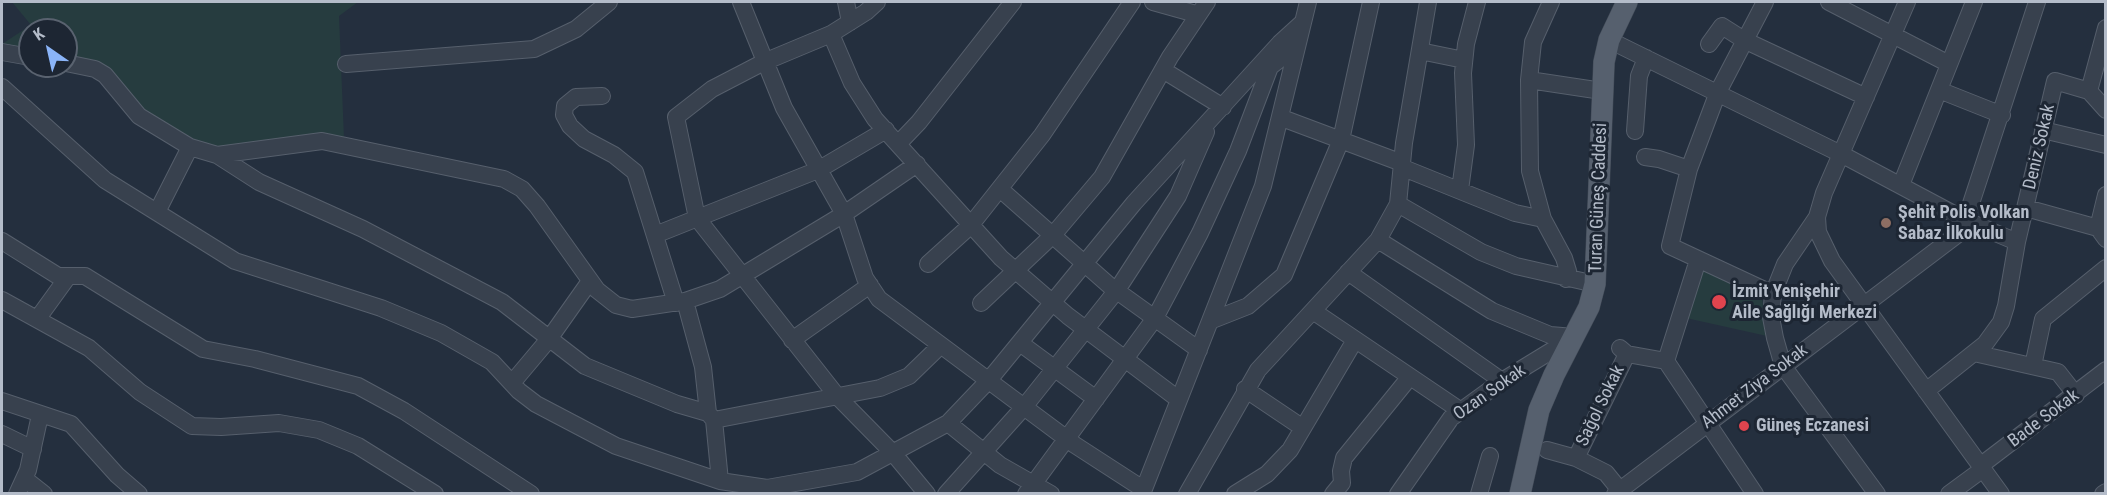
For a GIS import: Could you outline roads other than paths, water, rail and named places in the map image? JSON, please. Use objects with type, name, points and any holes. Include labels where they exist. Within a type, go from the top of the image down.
[{"type":"main road","name":"Turan Güneş Caddesi","points":[[1520,494],[1539,410],[1589,307],[1595,284],[1599,248],[1602,90],[1609,40],[1627,2]]},
{"type":"street","points":[[346,64],[534,49],[576,29],[609,2]]},
{"type":"street","points":[[741,2],[764,62],[792,124],[844,213],[865,278],[879,298],[1066,438],[1143,491],[1263,186],[1282,118],[1308,2]]},
{"type":"street","points":[[846,2],[850,22]]},
{"type":"street","points":[[877,2],[831,34],[764,62],[712,89],[676,117],[697,218],[837,396],[892,453],[927,494]]},
{"type":"street","points":[[898,144],[919,122],[1013,2]]},
{"type":"street","points":[[928,264],[970,226],[1000,189],[1042,135],[1132,2]]},
{"type":"street","points":[[981,303],[1053,235],[1102,177],[1196,7],[1153,2]]},
{"type":"street","points":[[1210,321],[1248,306],[1284,275],[1341,140],[1371,2]]},
{"type":"street","points":[[1194,491],[1245,389],[1258,370],[1378,240],[1398,204],[1428,2]]},
{"type":"street","points":[[1460,190],[1466,145],[1464,60],[1477,2]]},
{"type":"street","points":[[1551,2],[1533,42],[1529,80],[1530,171],[1543,219],[1564,258],[1568,271],[1566,279]]},
{"type":"street","points":[[1765,2],[1718,92],[1689,169],[1670,246],[1773,294]]},
{"type":"street","points":[[1829,2],[1949,64]]},
{"type":"street","points":[[1877,494],[1783,366],[1771,317],[1773,294],[1785,264],[1817,217],[1824,193],[1907,2]]},
{"type":"street","points":[[1901,185],[1974,2]]},
{"type":"street","name":"Ahmet Ziya Sokak","points":[[1619,492],[1706,423],[1958,236],[1967,221],[2037,2]]},
{"type":"street","points":[[2,87],[90,169],[235,261],[381,308],[441,333],[492,362],[526,397],[554,416],[616,446],[720,481],[760,488],[800,489],[848,475],[948,423],[989,380],[1134,203],[1280,43],[1302,23]]},
{"type":"street","points":[[1709,44],[1722,26],[1744,40],[1866,97]]},
{"type":"street","points":[[2099,99],[2106,28]]},
{"type":"street","points":[[831,34],[852,83],[886,130],[970,226],[1015,271],[1052,302],[1178,399]]},
{"type":"street","points":[[1609,40],[1841,154],[1967,221],[2017,242]]},
{"type":"street","points":[[1030,489],[1155,318],[1200,233],[1239,151],[1270,67],[1297,46]]},
{"type":"street","points":[[1420,51],[1464,60]]},
{"type":"street","points":[[2,52],[18,55]]},
{"type":"street","points":[[1635,131],[1639,76],[1646,58]]},
{"type":"street","points":[[78,65],[95,69],[105,75],[139,116],[190,147],[217,155],[259,182],[363,229],[462,279],[517,312],[574,359],[599,373],[711,416],[880,388],[909,376],[941,345]]},
{"type":"street","points":[[1163,70],[1223,107]]},
{"type":"street","points":[[1529,80],[1602,90]]},
{"type":"street","name":"Deniz Sokak","points":[[1926,392],[1974,353],[1993,334],[2001,322],[2017,242],[2055,81],[2099,99]]},
{"type":"street","points":[[1939,90],[2002,115]]},
{"type":"street","points":[[602,96],[576,97],[565,106],[564,115],[570,126],[584,139],[614,155],[634,172],[703,368],[720,481]]},
{"type":"street","points":[[1282,118],[1341,140],[1515,213],[1543,219]]},
{"type":"street","points":[[945,494],[985,453],[1024,407],[1117,290],[1178,196],[1212,120]]},
{"type":"street","points":[[655,235],[818,170],[886,130]]},
{"type":"street","points":[[2043,130],[2106,145]]},
{"type":"street","points":[[217,155],[322,141],[504,179],[514,183],[529,196],[590,281],[604,297],[623,308],[680,302],[707,295],[742,277],[917,164]]},
{"type":"street","points":[[157,212],[190,147]]},
{"type":"street","points":[[1645,157],[1689,169]]},
{"type":"street","points":[[1000,189],[1117,290],[1199,350]]},
{"type":"street","points":[[2026,208],[2102,234],[2106,195]]},
{"type":"street","points":[[1398,204],[1481,252],[1516,266],[1595,284]]},
{"type":"street","points":[[1817,217],[1818,232],[1826,252],[2001,494]]},
{"type":"street","points":[[1378,240],[1492,311],[1550,335],[1574,337]]},
{"type":"street","points":[[2,241],[58,276],[67,278],[86,276],[203,349],[255,359],[358,386],[404,411],[531,494]]},
{"type":"street","points":[[1698,260],[1666,361],[1755,494]]},
{"type":"street","points":[[2033,366],[2043,319],[2106,268]]},
{"type":"street","points":[[1348,272],[1502,381]]},
{"type":"street","points":[[38,318],[67,278]]},
{"type":"street","points":[[512,383],[549,339],[590,281]]},
{"type":"street","points":[[792,340],[870,285]]},
{"type":"street","points":[[2,300],[89,348],[140,392],[192,426],[221,428],[279,423],[319,430],[358,446],[435,494]]},
{"type":"street","points":[[1313,312],[1461,411]]},
{"type":"street","name":"Ozan Sokak","points":[[1398,494],[1451,418],[1502,381],[1574,337]]},
{"type":"street","points":[[1236,494],[1267,474],[1290,450],[1355,340]]},
{"type":"street","points":[[1020,343],[1096,399]]},
{"type":"street","name":"Sağol Sokak","points":[[1576,458],[1623,351],[1666,361]]},
{"type":"street","points":[[1974,353],[2058,372],[2076,395]]},
{"type":"street","name":"Bade Sokak","points":[[1949,494],[2106,370]]},
{"type":"street","points":[[1333,494],[1342,483],[1341,471],[1344,458],[1409,378]]},
{"type":"street","points":[[1245,389],[1303,428]]},
{"type":"street","points":[[2,401],[74,426],[117,475],[139,494]]},
{"type":"street","points":[[40,415],[33,449],[21,486],[44,494]]},
{"type":"street","points":[[948,423],[1030,489],[1051,494]]},
{"type":"street","points":[[2,434],[33,449]]},
{"type":"street","points":[[1547,450],[1576,458],[1606,473],[1619,492]]},
{"type":"street","points":[[1479,493],[1490,456]]},
{"type":"place","name":"Şehit Polis Volkan Sabaz İlkokulu","points":[[1886,223]]},
{"type":"place","name":"İzmit Yenişehir Aile Sağlığı Merkezi","points":[[1719,302]]},
{"type":"place","name":"Güneş Eczanesi","points":[[1744,426]]}]
